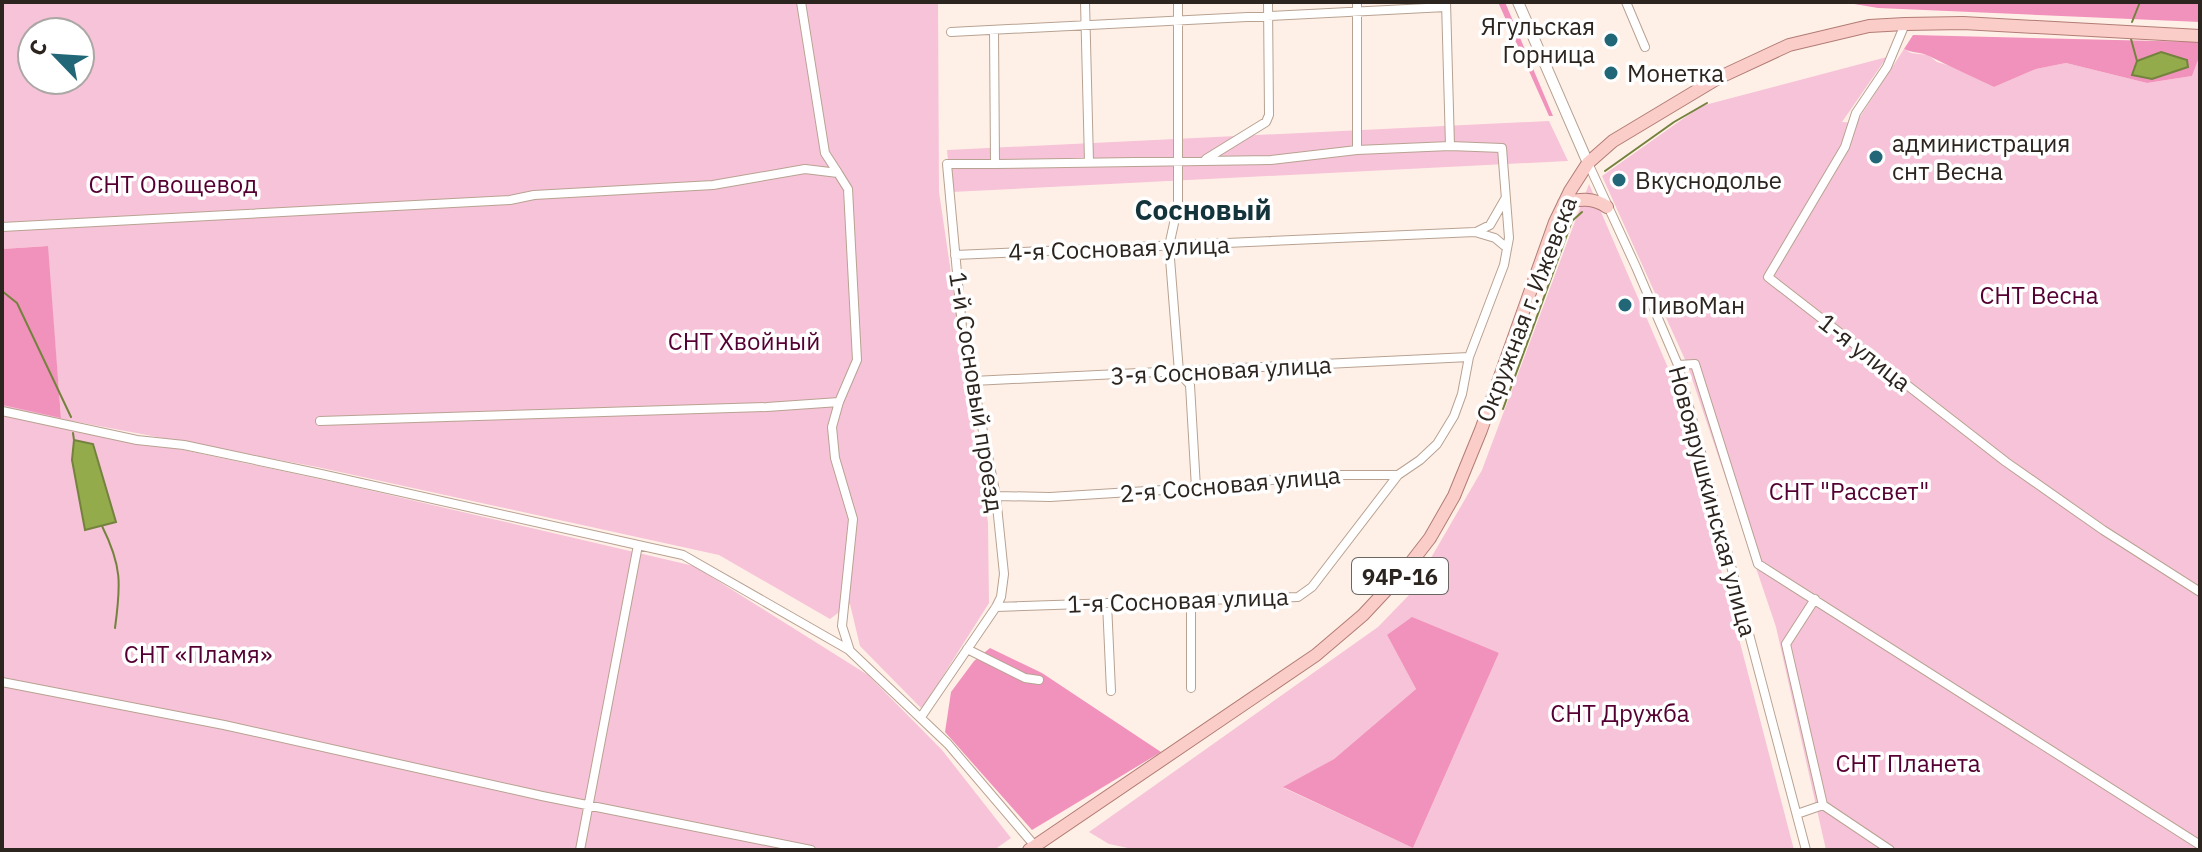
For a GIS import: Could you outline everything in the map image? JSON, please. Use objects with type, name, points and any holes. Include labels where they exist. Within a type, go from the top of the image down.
[{"type":"main road","name":"Окружная г. Ижевска","points":[[1032,848],[1316,655],[1363,615],[1406,569],[1430,538],[1459,483],[1564,203],[1588,163],[1613,141],[1718,78],[1789,45],[1869,26],[1963,23],[2200,36]]},
{"type":"main road","points":[[1564,203],[1589,200],[1607,207]]},
{"type":"street","points":[[801,2],[825,153],[848,189],[857,360],[832,427],[835,458],[853,519],[842,626],[850,651]]},
{"type":"street","points":[[1085,2],[1089,162]]},
{"type":"street","points":[[1178,2],[1178,205],[1169,246],[1179,372],[1190,385],[1196,488]]},
{"type":"street","points":[[1204,160],[1266,122],[1269,115],[1268,2]]},
{"type":"street","points":[[1518,2],[1588,163]]},
{"type":"street","points":[[1626,2],[1645,47]]},
{"type":"street","points":[[951,32],[1446,4],[1450,146]]},
{"type":"street","points":[[1357,7],[1357,150]]},
{"type":"street","name":"1-я улица","points":[[1905,24],[1887,67],[1856,113],[1845,147],[1768,277],[2006,462],[2103,530],[2200,592]]},
{"type":"street","points":[[994,30],[995,164],[1271,160],[1357,150],[1450,146],[1502,148],[1509,238],[1495,294],[1469,357],[1462,394],[1447,431],[1429,454],[1398,475]]},
{"type":"street","name":"Новоярушкинская улица","points":[[1588,163],[1678,365],[1806,850]]},
{"type":"street","name":"1-й Сосновый проезд","points":[[995,164],[947,164],[962,327],[996,496],[1004,574],[1001,597],[996,607]]},
{"type":"street","points":[[2,227],[510,200],[534,195],[713,185],[805,169],[838,173]]},
{"type":"street","points":[[1475,232],[1490,225],[1507,194]]},
{"type":"street","points":[[1475,232],[1495,238],[1507,248]]},
{"type":"street","name":"4-я Сосновая улица","points":[[955,255],[1475,232]]},
{"type":"street","name":"3-я Сосновая улица","points":[[973,381],[1469,357]]},
{"type":"street","points":[[1678,365],[1695,364],[1758,564],[2200,845]]},
{"type":"street","points":[[320,421],[839,402]]},
{"type":"street","points":[[2,411],[137,440],[184,445],[683,555],[850,651],[948,744],[1032,848]]},
{"type":"street","name":"2-я Сосновая улица","points":[[996,496],[1050,497],[1196,488],[1319,475],[1398,475]]},
{"type":"street","name":"1-я Сосновая улица","points":[[996,607],[1288,599],[1306,593],[1398,475]]},
{"type":"street","points":[[580,850],[638,545]]},
{"type":"street","points":[[1815,599],[1786,644],[1823,805],[1890,850]]},
{"type":"street","points":[[1191,601],[1191,688]]},
{"type":"street","points":[[1107,603],[1111,691]]},
{"type":"street","points":[[921,717],[996,607]]},
{"type":"street","points":[[967,649],[1025,678],[1039,680]]},
{"type":"street","points":[[2,682],[224,725],[811,850]]},
{"type":"street","points":[[1797,814],[1823,805]]},
{"type":"green space","points":[[2,2],[938,2],[939,192],[988,523],[989,603],[922,709],[860,646],[850,604],[830,619],[719,555],[317,467],[72,421],[132,439],[347,485],[694,566],[868,675],[942,750],[1011,838],[994,850],[2,850],[2,405],[61,417],[47,246],[2,249]]},
{"type":"green space","points":[[1904,49],[1928,55],[1994,87],[2036,69],[2066,63],[2147,83],[2192,76],[2200,55],[2200,850],[1826,850],[1776,627],[1687,364],[1602,176],[1701,106],[1887,57],[1842,122],[1856,123]]},
{"type":"green space","points":[[1549,121],[1568,161],[951,192],[947,150]]},
{"type":"green space","name":"СНТ Дружба","points":[[1589,184],[1669,370],[1794,850],[1137,850],[1109,844],[1089,832],[1378,627],[1410,594],[1482,470]],"holes":[[[1387,635],[1499,653],[1413,848],[1284,788],[1334,759],[1416,689]]]},
{"type":"shaded area","points":[[1498,2],[1505,2],[1553,116],[1549,116]]},
{"type":"shaded area","points":[[1842,2],[2200,2],[2200,22],[1878,8]]},
{"type":"shaded area","points":[[1913,35],[2200,42],[2200,55],[2192,76],[2147,83],[2066,63],[2036,69],[1994,87],[1926,55],[1904,49]]},
{"type":"shaded area","points":[[2161,52],[2187,60],[2188,67],[2152,79],[2132,75],[2137,61]]},
{"type":"shaded area","points":[[48,246],[61,418],[2,405],[2,249]]},
{"type":"shaded area","points":[[74,440],[93,444],[116,522],[85,530],[72,460]]},
{"type":"shaded area","points":[[1412,617],[1499,653],[1413,848],[1283,787],[1334,759],[1416,689],[1387,635]]},
{"type":"shaded area","points":[[990,648],[1042,673],[1161,752],[1032,830],[945,732],[951,692],[974,661]]},
{"type":"waterway","points":[[2132,22],[2140,2]]},
{"type":"waterway","points":[[2131,39],[2137,61]]},
{"type":"waterway","points":[[1605,171],[1674,122],[1707,103]]},
{"type":"waterway","points":[[1503,409],[1572,221],[1582,212]]},
{"type":"waterway","points":[[2,291],[17,303],[71,417]]},
{"type":"waterway","points":[[73,433],[74,440]]},
{"type":"waterway","points":[[102,526],[118,576],[115,628]]},
{"type":"place","name":"Ягульская Горница","points":[[1611,40]]},
{"type":"place","name":"Монетка","points":[[1611,73]]},
{"type":"place","name":"администрация снт Весна","points":[[1876,157]]},
{"type":"place","name":"Вкуснодолье","points":[[1619,180]]},
{"type":"place","name":"ПивоМан","points":[[1625,305]]},
{"type":"district","name":"Сосновый","points":[[1203,209]]},
{"type":"park label","name":"СНТ Овощевод","points":[[173,184]]},
{"type":"park label","name":"СНТ Весна","points":[[2039,295]]},
{"type":"park label","name":"СНТ Хвойный","points":[[744,341]]},
{"type":"park label","name":"СНТ \"Рассвет\"","points":[[1849,491]]},
{"type":"park label","name":"СНТ «Пламя»","points":[[198,654]]},
{"type":"park label","name":"СНТ Планета","points":[[1908,763]]}]
